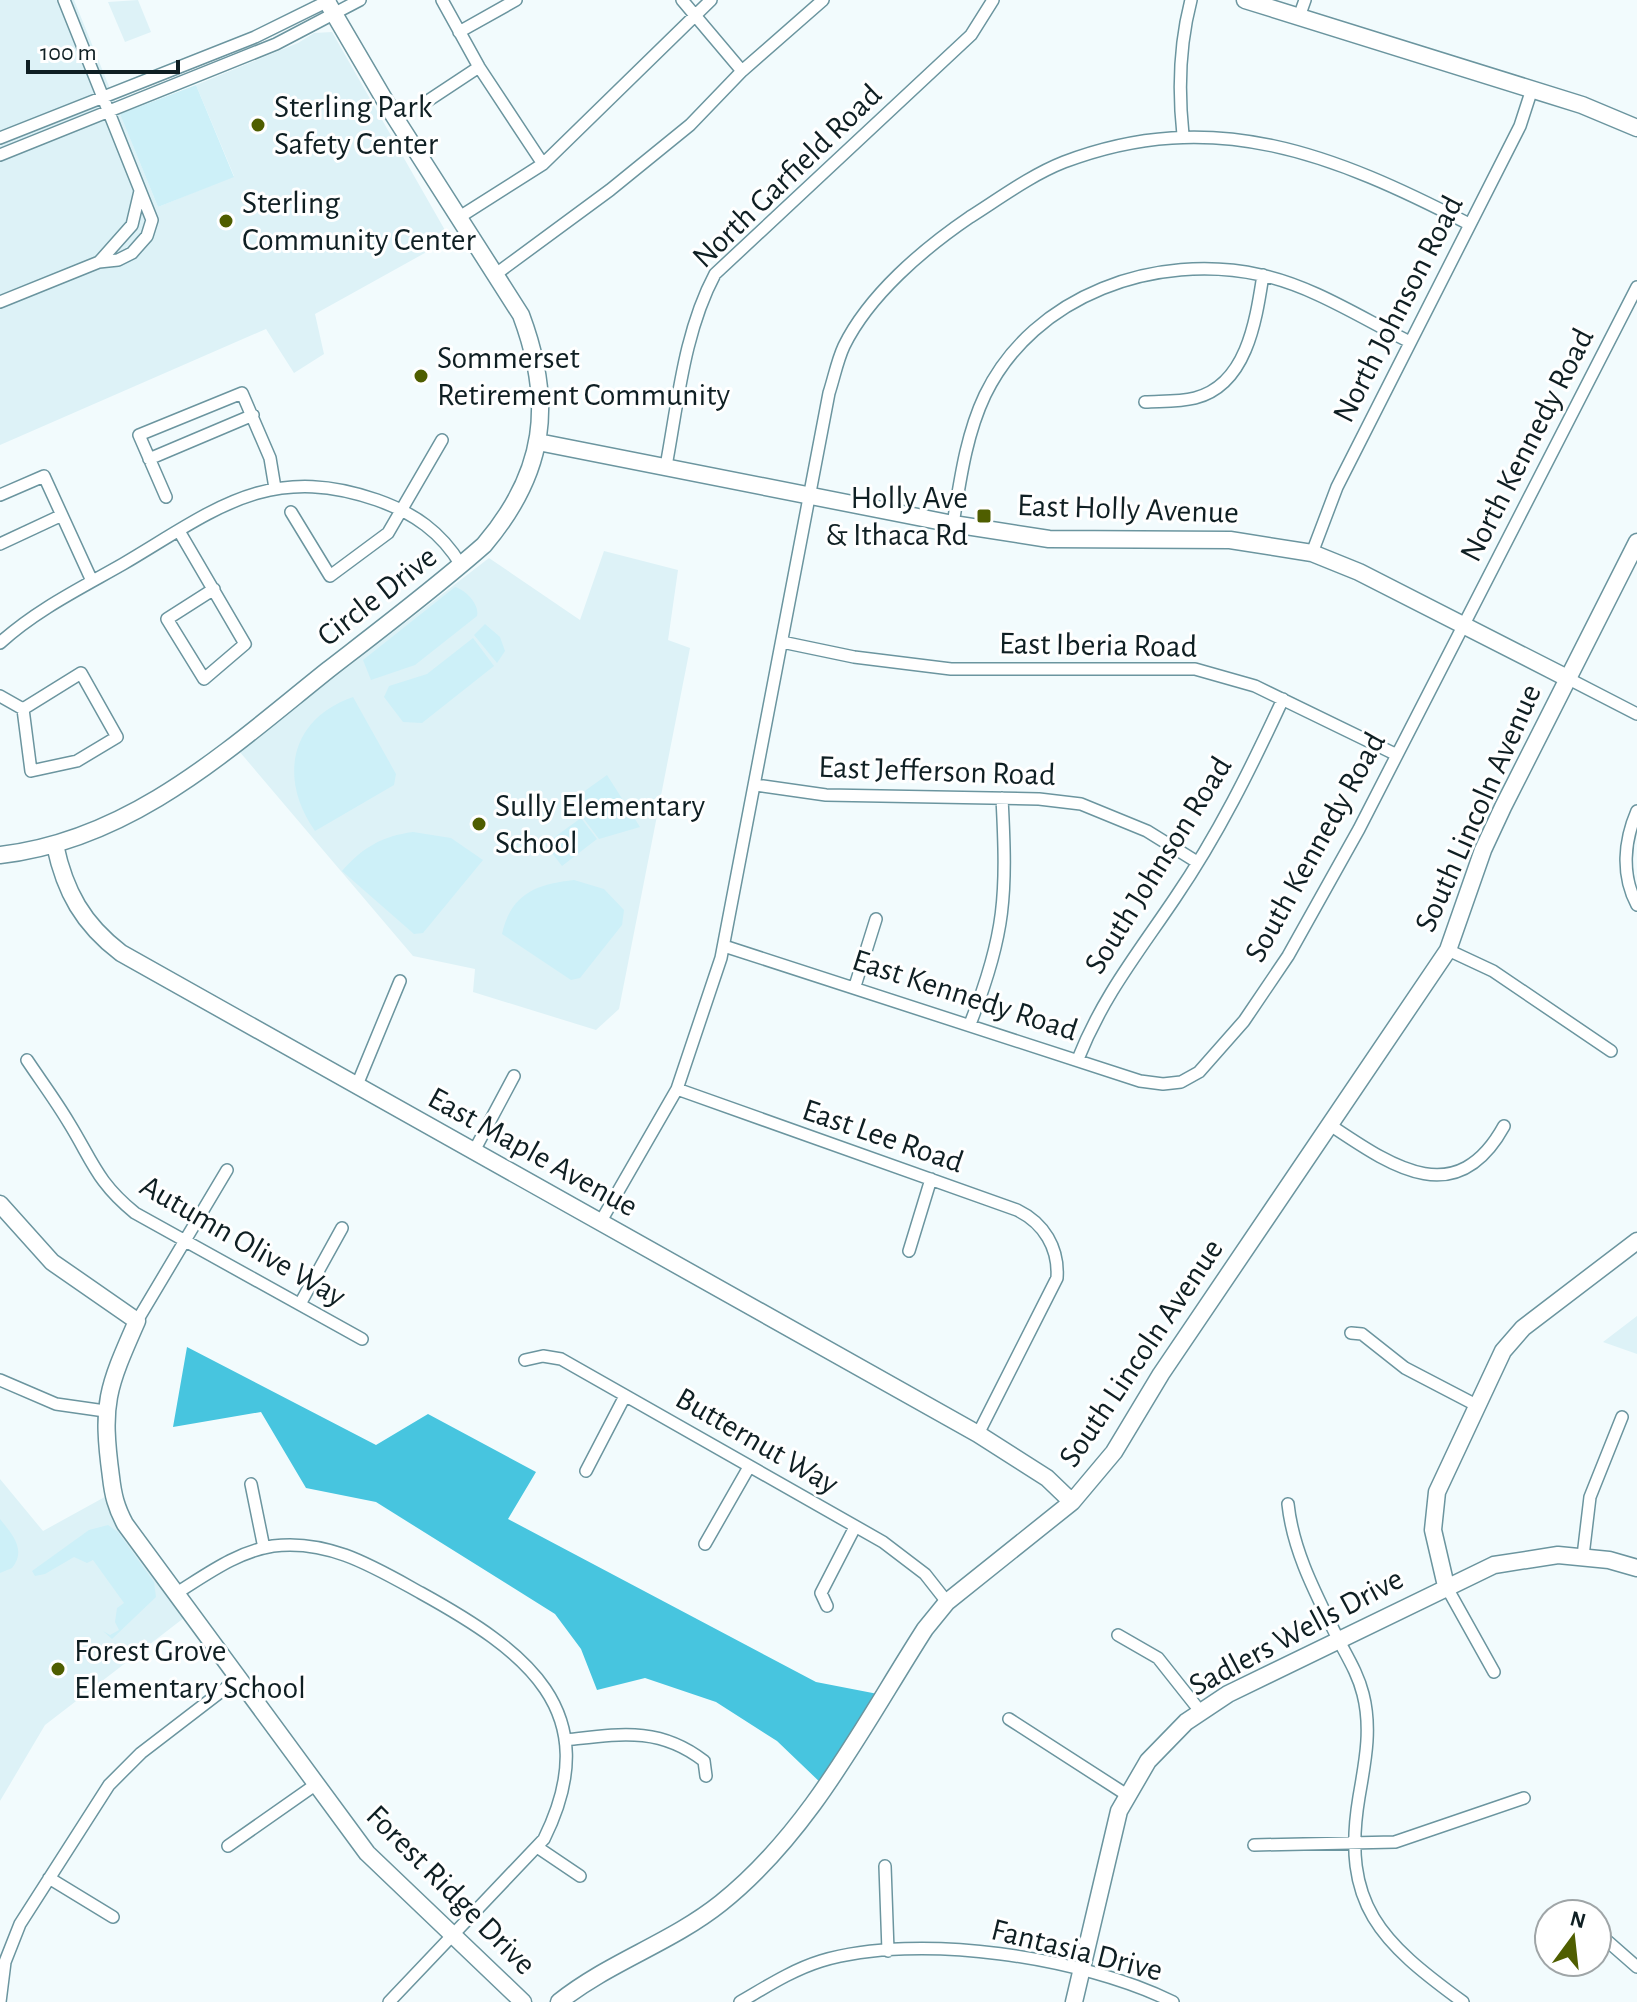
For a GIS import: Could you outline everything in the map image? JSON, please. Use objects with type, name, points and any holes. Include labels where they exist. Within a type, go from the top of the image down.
[{"type":"street","points":[[0,302],[99,262],[118,260],[132,253],[147,236],[151,211],[140,191],[64,0]]},
{"type":"street","points":[[0,138],[255,37],[329,4],[360,0]]},
{"type":"street","points":[[442,0],[479,67],[543,164]]},
{"type":"street","points":[[459,32],[516,0]]},
{"type":"street","points":[[682,0],[693,17],[742,71]]},
{"type":"street","points":[[458,218],[543,164],[711,0]]},
{"type":"street","points":[[329,4],[458,218],[496,274],[622,181],[690,125],[742,71],[823,0]]},
{"type":"street","name":"North Garfield Road","points":[[666,466],[690,340],[701,300],[715,274],[971,35],[993,0]]},
{"type":"street","points":[[1183,135],[1181,39],[1191,0]]},
{"type":"street","points":[[1245,0],[1532,89],[1637,128]]},
{"type":"street","points":[[1299,17],[1305,0]]},
{"type":"street","points":[[0,155],[276,44],[329,4]]},
{"type":"street","points":[[423,104],[479,67]]},
{"type":"street","name":"North Johnson Road","points":[[1312,553],[1337,487],[1520,126],[1532,89]]},
{"type":"street","points":[[601,1221],[677,1089],[707,1006],[724,946],[829,393],[843,347],[868,308],[953,229],[1015,188],[1064,163],[1153,139],[1183,135],[1234,138],[1293,148],[1347,165],[1469,224]]},
{"type":"street","points":[[99,262],[124,238],[132,225],[140,191]]},
{"type":"street","points":[[953,524],[969,438],[984,396],[1013,353],[1048,320],[1091,293],[1149,273],[1205,267],[1263,275],[1296,285],[1410,342]]},
{"type":"street","name":"Circle Drive","points":[[55,845],[135,813],[185,783],[484,545],[525,484],[538,442],[542,413],[540,373],[521,315],[496,274]]},
{"type":"street","points":[[1145,402],[1205,395],[1230,375],[1248,343],[1263,275]]},
{"type":"street","name":"North Kennedy Road","points":[[1464,626],[1637,287]]},
{"type":"street","points":[[166,497],[139,435],[242,393],[270,458],[275,488]]},
{"type":"street","points":[[149,459],[253,415]]},
{"type":"street","points":[[291,512],[330,576],[388,533],[442,440]]},
{"type":"street","name":"East Holly Avenue","points":[[538,442],[953,524],[1049,539],[1230,540],[1312,553],[1359,572],[1637,714]]},
{"type":"street","points":[[0,495],[44,476],[92,581]]},
{"type":"street","points":[[0,643],[37,614],[229,502],[275,488],[301,485],[335,487],[402,510],[444,539],[461,565]]},
{"type":"street","points":[[0,544],[60,516]]},
{"type":"street","points":[[179,531],[214,589],[245,644],[204,679],[167,619],[214,589]]},
{"type":"street","name":"South Lincoln Avenue","points":[[559,2002],[594,1976],[696,1922],[740,1887],[807,1813],[947,1602],[1072,1502],[1114,1452],[1161,1374],[1448,950],[1483,850],[1637,542]]},
{"type":"street","name":"South Kennedy Road","points":[[1189,1077],[1223,1050],[1280,969],[1315,911],[1464,626]]},
{"type":"street","name":"East Iberia Road","points":[[782,642],[854,657],[951,669],[1195,669],[1255,686],[1397,755]]},
{"type":"street","points":[[81,673],[117,737],[77,761],[31,771],[23,709],[81,673]]},
{"type":"street","points":[[0,696],[23,709]]},
{"type":"street","name":"South Johnson Road","points":[[1078,1059],[1112,986],[1197,862],[1240,791],[1283,699]]},
{"type":"street","name":"East Jefferson Road","points":[[756,785],[826,795],[1002,798],[1081,804],[1147,831],[1197,862]]},
{"type":"street","points":[[970,1024],[995,958],[1002,927],[1006,870],[1002,798]]},
{"type":"street","points":[[1637,811],[1629,833],[1625,869],[1637,905]]},
{"type":"street","points":[[0,855],[55,845]]},
{"type":"street","name":"East Maple Avenue","points":[[55,845],[73,904],[99,937],[121,953],[978,1434],[1047,1478],[1072,1502]]},
{"type":"street","points":[[855,986],[876,919]]},
{"type":"street","name":"East Kennedy Road","points":[[724,946],[1140,1081],[1163,1084],[1189,1077]]},
{"type":"street","points":[[1448,950],[1493,971],[1611,1051]]},
{"type":"street","points":[[357,1085],[382,1033],[400,981]]},
{"type":"street","name":"Autumn Olive Way","points":[[27,1060],[71,1125],[103,1184],[135,1213],[362,1339]]},
{"type":"street","points":[[474,1151],[514,1076]]},
{"type":"street","name":"East Lee Road","points":[[677,1089],[1025,1214],[1042,1229],[1056,1253],[1057,1278],[978,1434]]},
{"type":"street","points":[[1330,1125],[1392,1165],[1434,1175],[1450,1173],[1475,1161],[1487,1152],[1504,1126]]},
{"type":"street","points":[[0,1204],[52,1262],[137,1321],[227,1170]]},
{"type":"street","points":[[909,1251],[931,1179]]},
{"type":"street","points":[[300,1304],[342,1228]]},
{"type":"street","points":[[1494,1672],[1446,1586],[1435,1548],[1434,1509],[1442,1474],[1512,1339],[1637,1241]]},
{"type":"street","name":"Forest Ridge Drive","points":[[137,1321],[113,1378],[105,1411],[105,1449],[117,1510],[175,1594],[240,1677],[367,1853],[523,2002]]},
{"type":"street","points":[[1351,1333],[1362,1334],[1405,1368],[1476,1405]]},
{"type":"street","name":"Butternut Way","points":[[525,1360],[543,1356],[561,1359],[855,1527],[905,1557],[925,1574],[947,1602]]},
{"type":"street","points":[[0,1380],[56,1404],[105,1411]]},
{"type":"street","points":[[586,1471],[625,1396]]},
{"type":"street","points":[[1583,1556],[1590,1497],[1622,1417]]},
{"type":"street","points":[[705,1544],[749,1467]]},
{"type":"street","points":[[251,1484],[264,1548]]},
{"type":"street","points":[[1288,1504],[1298,1553],[1359,1679],[1367,1715],[1366,1751],[1353,1843],[1362,1892],[1383,1934],[1408,1961],[1463,2002]]},
{"type":"street","points":[[827,1606],[821,1593],[855,1527]]},
{"type":"street","points":[[175,1594],[228,1561],[264,1548],[304,1546],[354,1557],[476,1624],[534,1671],[553,1702],[565,1740],[563,1789],[555,1816],[537,1847],[389,2002]]},
{"type":"street","name":"Sadlers Wells Drive","points":[[1074,2002],[1112,1832],[1127,1795],[1164,1743],[1200,1711],[1446,1586],[1517,1559],[1583,1556],[1637,1568]]},
{"type":"street","points":[[1118,1635],[1158,1658],[1200,1711]]},
{"type":"street","points":[[0,2002],[9,1950],[91,1809],[125,1767],[240,1677]]},
{"type":"street","points":[[1009,1719],[1127,1795]]},
{"type":"street","points":[[565,1740],[649,1735],[682,1744],[704,1761],[706,1776]]},
{"type":"street","points":[[228,1846],[315,1785]]},
{"type":"street","points":[[1254,1845],[1413,1839],[1524,1798]]},
{"type":"street","points":[[537,1847],[580,1876]]},
{"type":"street","points":[[885,1866],[888,1951]]},
{"type":"street","points":[[49,1878],[113,1917]]},
{"type":"street","points":[[1613,1946],[1637,1967]]},
{"type":"street","name":"Fantasia Drive","points":[[740,2002],[804,1967],[846,1955],[888,1951],[990,1951],[1129,1984],[1173,2002]]},
{"type":"shaded area","points":[[0,0],[74,0],[158,207],[234,176],[196,85],[298,43],[314,33],[332,32],[450,239],[315,314],[324,354],[294,373],[266,329],[0,445]]},
{"type":"shaded area","points":[[138,0],[151,32],[125,42],[108,2]]},
{"type":"shaded area","points":[[196,85],[234,177],[158,207],[120,114]]},
{"type":"shaded area","name":"Sully Elementary School","points":[[604,551],[678,570],[668,640],[690,648],[619,1009],[596,1030],[473,992],[475,969],[413,956],[239,751],[489,558],[580,620]]},
{"type":"shaded area","points":[[455,587],[471,598],[477,616],[415,665],[371,680],[363,660]]},
{"type":"shaded area","points":[[485,624],[500,637],[505,651],[497,663],[474,635]]},
{"type":"shaded area","points":[[473,638],[494,666],[422,723],[403,722],[384,697],[389,686],[427,674]]},
{"type":"shaded area","points":[[353,697],[396,774],[394,785],[315,831],[296,791],[296,752],[315,720]]},
{"type":"shaded area","points":[[607,775],[640,827],[599,839],[575,807],[586,790]]},
{"type":"shaded area","points":[[581,818],[597,839],[562,866],[545,844]]},
{"type":"shaded area","points":[[413,832],[451,838],[483,860],[423,933],[414,934],[342,871],[373,844]]},
{"type":"shaded area","points":[[574,880],[604,889],[624,910],[622,925],[580,978],[571,980],[502,934],[512,909],[527,894],[548,884]]},
{"type":"shaded area","points":[[1637,1316],[1637,1354],[1603,1342]]},
{"type":"shaded area","points":[[187,1347],[376,1445],[428,1414],[536,1472],[508,1519],[816,1682],[883,1695],[824,1786],[777,1741],[716,1702],[645,1678],[597,1690],[581,1649],[555,1614],[376,1502],[306,1488],[261,1412],[173,1427]]},
{"type":"shaded area","name":"Forest Grove Elementary School","points":[[0,1479],[43,1531],[112,1493],[189,1614],[45,1725],[0,1801]]},
{"type":"shaded area","points":[[0,1519],[16,1542],[18,1555],[12,1568],[0,1573]]},
{"type":"shaded area","points":[[108,1525],[118,1532],[154,1582],[156,1597],[112,1639],[103,1631],[110,1635],[119,1630],[115,1622],[117,1608],[124,1603],[93,1560],[87,1563],[74,1557],[45,1574],[35,1576],[32,1571],[89,1530]]},
{"type":"place","name":"Sterling Park Safety Center","points":[[258,125]]},
{"type":"place","name":"Sterling Community Center","points":[[226,221]]},
{"type":"place","name":"Sommerset Retirement Community","points":[[421,376]]},
{"type":"place","name":"Holly Ave & Ithaca Rd","points":[[984,516]]},
{"type":"place","name":"Sully Elementary School","points":[[479,824]]},
{"type":"place","name":"Forest Grove Elementary School","points":[[58,1669]]}]
